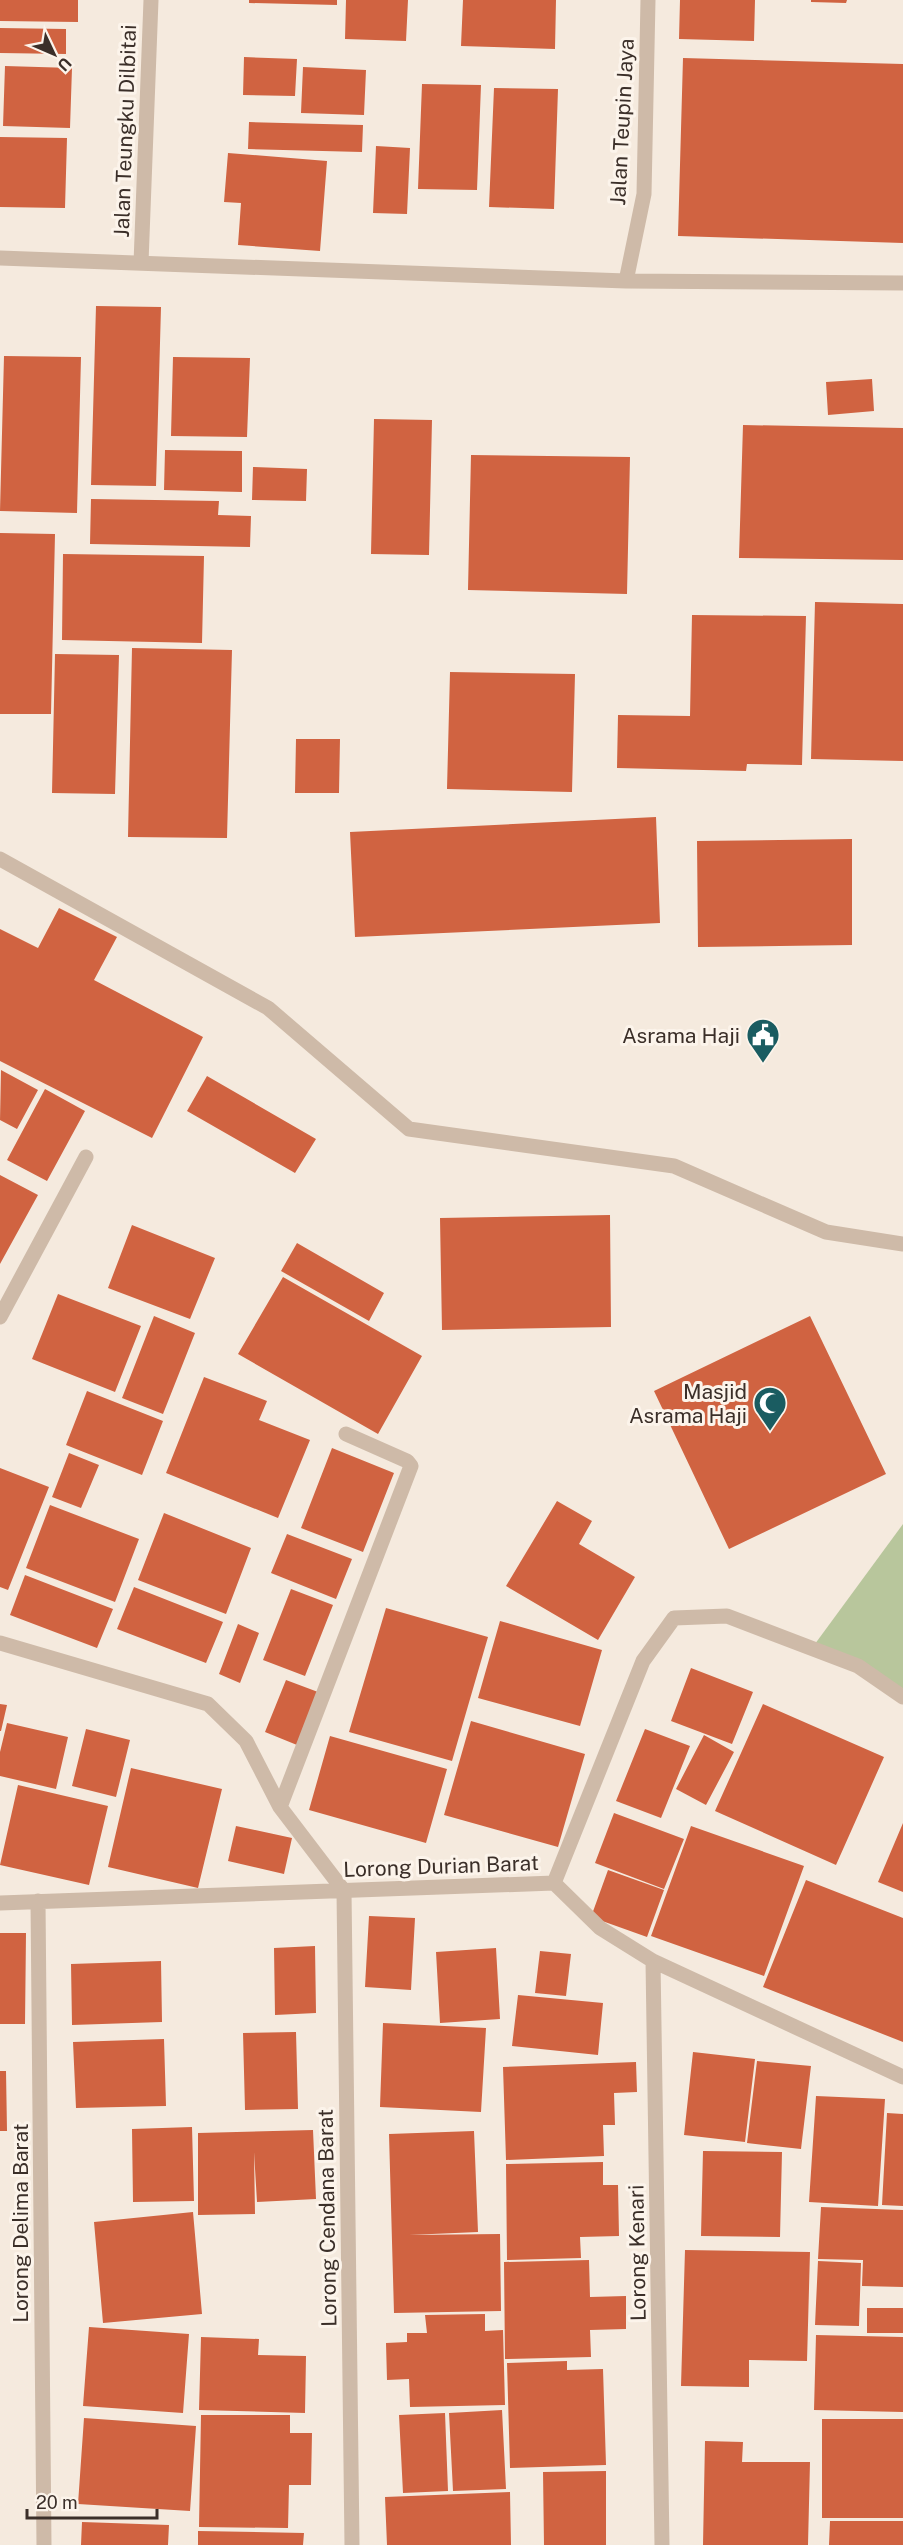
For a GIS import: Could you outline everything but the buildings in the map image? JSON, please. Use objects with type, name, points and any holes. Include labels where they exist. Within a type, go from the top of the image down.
[{"type":"street","name":"Jalan Teungku Dilbitai","points":[[141,263],[152,0]]},
{"type":"street","name":"Jalan Teupin Jaya","points":[[626,281],[644,194],[648,0]]},
{"type":"street","points":[[0,258],[626,281],[903,283]]},
{"type":"street","points":[[0,859],[268,1008],[409,1129],[674,1166],[826,1232],[903,1244]]},
{"type":"street","points":[[0,1317],[86,1157]]},
{"type":"street","points":[[280,1807],[411,1466],[407,1461],[346,1434]]},
{"type":"street","points":[[554,1883],[644,1661],[674,1618],[728,1616],[858,1666],[903,1697]]},
{"type":"street","points":[[0,1643],[208,1704],[246,1741],[280,1807],[344,1891]]},
{"type":"street","name":"Lorong Durian Barat","points":[[0,1903],[554,1883],[600,1928],[653,1961],[903,2077]]},
{"type":"street","name":"Lorong Cendana Barat","points":[[344,1891],[352,2545]]},
{"type":"street","name":"Lorong Delima Barat","points":[[38,1901],[44,2545]]},
{"type":"street","name":"Lorong Kenari","points":[[653,1961],[662,2545]]},
{"type":"green space","points":[[903,1524],[903,1697],[812,1648]]},
{"type":"place","name":"Asrama Haji","points":[[763,1064]]},
{"type":"place","name":"Masjid Asrama Haji","points":[[770,1432]]}]
